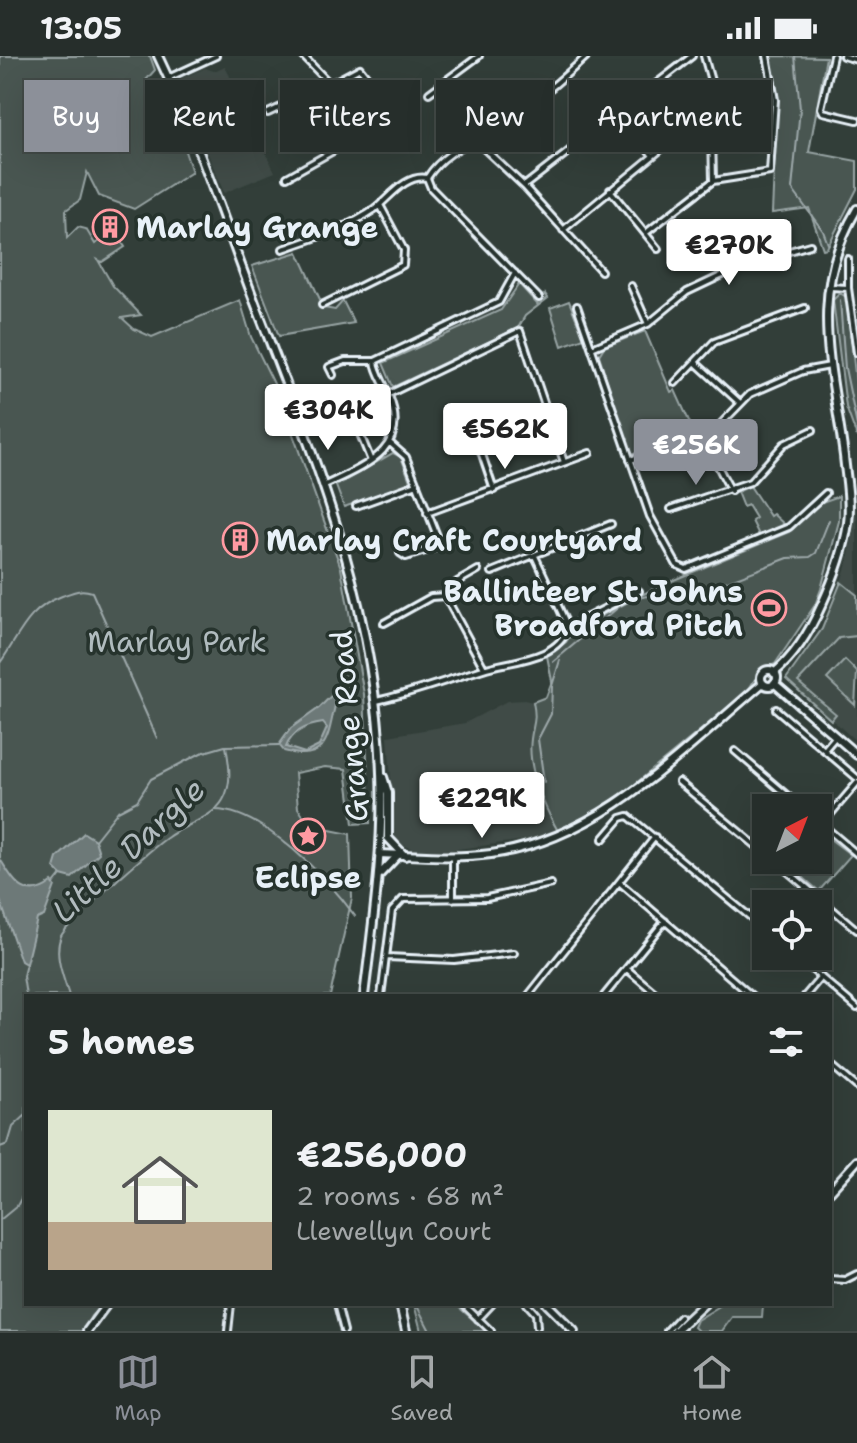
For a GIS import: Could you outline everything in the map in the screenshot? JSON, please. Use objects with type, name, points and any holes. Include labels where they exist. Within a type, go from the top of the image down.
[{"type":"street","name":"Grange Road","points":[[158,56],[325,485],[358,595],[376,701],[381,774],[379,875],[364,994]]},
{"type":"street","points":[[168,78],[216,56]]},
{"type":"street","points":[[303,56],[326,80]]},
{"type":"street","points":[[429,93],[479,56]]},
{"type":"street","points":[[553,84],[587,56]]},
{"type":"street","points":[[661,80],[692,56]]},
{"type":"street","points":[[704,56],[711,80]]},
{"type":"street","points":[[647,232],[713,181],[770,172],[775,100],[767,56]]},
{"type":"street","points":[[833,56],[821,108],[823,112],[857,120]]},
{"type":"street","points":[[843,56],[857,60]]},
{"type":"street","points":[[338,80],[360,68],[369,80]]},
{"type":"street","points":[[268,113],[280,107]]},
{"type":"street","points":[[524,186],[569,151]]},
{"type":"street","points":[[287,177],[331,152]]},
{"type":"street","points":[[283,249],[330,232],[380,205],[411,179],[427,178],[452,152]]},
{"type":"street","points":[[488,152],[524,186],[601,271]]},
{"type":"street","points":[[650,152],[653,156]]},
{"type":"street","points":[[563,230],[658,152]]},
{"type":"street","points":[[713,152],[713,181]]},
{"type":"street","points":[[427,178],[431,188],[539,298]]},
{"type":"street","points":[[610,190],[658,249]]},
{"type":"street","points":[[322,305],[403,265],[404,250],[380,205]]},
{"type":"street","points":[[774,683],[774,673],[814,621],[833,577],[848,521],[848,491],[825,316],[827,286],[840,237],[857,209]]},
{"type":"street","points":[[593,348],[648,324],[687,292],[748,263],[810,245]]},
{"type":"street","points":[[848,259],[848,288],[857,353]]},
{"type":"street","points":[[333,375],[329,367],[345,361],[375,361],[499,302],[515,273]]},
{"type":"street","points":[[631,286],[648,324]]},
{"type":"street","points":[[827,286],[848,288]]},
{"type":"street","points":[[577,306],[650,516],[677,565],[686,569],[789,527],[826,493]]},
{"type":"street","points":[[675,383],[720,339],[805,308]]},
{"type":"street","points":[[389,394],[520,331],[564,462]]},
{"type":"street","points":[[325,485],[371,461],[390,443],[396,427],[389,394],[375,361]]},
{"type":"street","points":[[696,363],[740,403]]},
{"type":"street","points":[[630,460],[703,438],[714,431],[750,394],[803,371],[830,366]]},
{"type":"street","points":[[468,413],[494,490]]},
{"type":"street","points":[[371,461],[358,429],[374,421]]},
{"type":"street","points":[[671,509],[750,482],[784,444],[813,430]]},
{"type":"street","points":[[703,438],[731,491]]},
{"type":"street","points":[[390,443],[406,457],[441,546],[406,557],[400,553]]},
{"type":"street","points":[[427,513],[590,453]]},
{"type":"street","points":[[356,506],[417,484]]},
{"type":"street","points":[[492,572],[611,524]]},
{"type":"street","points":[[535,556],[568,627]]},
{"type":"street","points":[[384,623],[431,597],[445,596],[457,582],[478,570]]},
{"type":"street","points":[[376,701],[433,688],[485,668],[542,653],[562,639],[568,627],[639,591]]},
{"type":"street","points":[[445,596],[485,668]]},
{"type":"street","points":[[763,683],[764,673],[774,673]]},
{"type":"street","points":[[380,854],[453,857],[519,849],[560,835],[598,816],[634,791],[763,683],[774,683],[857,755]]},
{"type":"street","points":[[776,709],[857,781],[832,809]]},
{"type":"street","points":[[824,750],[836,736]]},
{"type":"street","points":[[735,751],[786,794]]},
{"type":"street","points":[[381,774],[388,793],[389,842],[402,856]]},
{"type":"street","points":[[679,782],[752,842]]},
{"type":"street","points":[[603,839],[621,818],[628,816],[752,918]]},
{"type":"street","points":[[832,833],[857,854]]},
{"type":"street","points":[[530,994],[655,837]]},
{"type":"street","points":[[379,875],[402,856]]},
{"type":"street","points":[[453,857],[453,899]]},
{"type":"street","points":[[791,874],[857,930]]},
{"type":"street","points":[[619,882],[750,994]]},
{"type":"street","points":[[381,994],[396,905],[403,899],[487,898],[551,884]]},
{"type":"street","points":[[606,994],[665,921]]},
{"type":"street","points":[[387,957],[454,960],[514,953]]},
{"type":"street","points":[[627,969],[657,994]]},
{"type":"street","points":[[813,970],[857,1008]]},
{"type":"street","points":[[807,994],[821,977]]},
{"type":"street","points":[[832,1066],[857,1087]]},
{"type":"street","points":[[832,1189],[857,1161]]},
{"type":"street","points":[[832,1279],[845,1280],[857,1274]]},
{"type":"street","points":[[87,1331],[106,1306]]},
{"type":"street","points":[[228,1331],[231,1306]]},
{"type":"street","points":[[338,1306],[344,1331]]},
{"type":"street","points":[[400,1306],[406,1331]]},
{"type":"street","points":[[465,1306],[491,1331]]},
{"type":"street","points":[[478,1319],[490,1306]]},
{"type":"street","points":[[529,1306],[536,1314],[537,1327]]},
{"type":"street","points":[[549,1306],[570,1330]]},
{"type":"street","points":[[667,1331],[679,1327],[702,1306]]},
{"type":"street","points":[[679,1327],[680,1317]]},
{"type":"shaded area","points":[[225,66],[232,80],[180,80],[205,68],[214,71]]},
{"type":"shaded area","points":[[264,149],[275,172],[224,193],[207,152],[264,152]]},
{"type":"shaded area","points":[[857,509],[857,742],[786,679],[821,628],[835,599],[848,561]]},
{"type":"shaded area","points":[[342,685],[322,746],[314,752],[302,754],[284,751],[279,745],[291,728],[319,708]],"holes":[[[323,723],[327,728],[319,746],[305,753],[286,747],[296,733],[306,728]]]},
{"type":"shaded area","points":[[507,701],[533,702],[537,724],[531,739],[539,788],[558,831],[540,838],[451,850],[414,850],[395,841],[388,736],[465,723]]},
{"type":"shaded area","points":[[84,833],[95,840],[99,853],[72,878],[61,875],[54,868],[57,858]]},
{"type":"shaded area","points":[[0,859],[15,881],[27,890],[43,888],[52,882],[55,886],[44,916],[37,919],[26,964],[21,961],[0,900]]},
{"type":"green space","name":"Marlay Park","points":[[0,56],[150,56],[155,70],[145,80],[145,152],[185,152],[192,172],[134,209],[99,196],[87,172],[80,200],[66,210],[67,238],[78,227],[86,229],[95,244],[114,231],[125,247],[102,262],[98,260],[113,286],[141,315],[122,318],[134,329],[152,337],[240,300],[251,337],[277,390],[341,568],[364,694],[370,823],[353,824],[346,769],[325,767],[295,773],[298,808],[310,826],[350,834],[352,898],[330,994],[24,994],[24,1306],[101,1306],[91,1316],[84,1331],[0,1331]]},
{"type":"green space","points":[[770,56],[826,57],[809,152],[857,161],[857,189],[827,248],[823,249],[809,208],[772,213],[777,102]]},
{"type":"green space","points":[[358,72],[368,80],[344,80]]},
{"type":"green space","points":[[298,252],[324,308],[335,310],[343,301],[354,323],[279,336],[252,266]]},
{"type":"green space","points":[[519,284],[537,304],[545,294],[548,298],[525,316],[518,328],[393,387],[383,363],[501,310]]},
{"type":"green space","points":[[840,293],[846,297],[857,391],[857,437],[846,407],[833,300]]},
{"type":"green space","points":[[569,301],[584,338],[562,346],[550,308]]},
{"type":"green space","points":[[645,331],[671,392],[675,390],[694,432],[637,454],[629,452],[599,355],[604,347]]},
{"type":"green space","points":[[393,453],[401,457],[411,484],[344,507],[336,486]]},
{"type":"green space","points":[[750,486],[770,516],[773,514],[785,525],[783,528],[760,537],[752,521],[756,518],[748,505],[743,507],[737,492]]},
{"type":"green space","points":[[839,496],[839,521],[815,605],[775,664],[760,671],[747,692],[635,784],[592,815],[558,831],[538,787],[530,750],[535,718],[533,702],[546,697],[552,681],[547,656],[566,642],[574,630],[657,587],[789,532],[819,503]]},
{"type":"green space","points":[[841,582],[857,595],[857,636],[839,638],[798,682],[836,714],[831,720],[786,679],[822,629]]},
{"type":"green space","points":[[845,660],[857,672],[855,705],[827,679]]},
{"type":"green space","points":[[832,841],[851,855],[818,890],[799,874],[832,874]]},
{"type":"green space","points":[[415,1306],[457,1306],[486,1331],[421,1331]]},
{"type":"green space","points":[[720,1306],[763,1306],[762,1317],[732,1317],[722,1331],[698,1331],[694,1327],[697,1320]]},
{"type":"waterway","name":"Little Dargle","points":[[795,56],[800,109],[792,189],[823,231],[828,244]]},
{"type":"waterway","name":"Little Dargle","points":[[840,300],[845,368],[857,426]]},
{"type":"waterway","name":"Little Dargle","points":[[553,662],[627,600],[664,593],[681,599],[788,558],[810,557],[816,553],[829,520]]},
{"type":"waterway","points":[[0,663],[25,624],[40,608],[73,592],[92,592],[157,738]]},
{"type":"waterway","points":[[544,782],[538,739],[551,714],[552,686],[560,660]]},
{"type":"waterway","name":"Little Dargle","points":[[340,686],[353,680]]},
{"type":"waterway","name":"Little Dargle","points":[[68,994],[58,951],[61,936],[67,928],[159,844],[218,806],[229,780],[226,746],[279,745]]},
{"type":"waterway","points":[[95,840],[118,811],[137,801],[151,779],[201,753],[225,746]]},
{"type":"waterway","points":[[215,810],[234,813],[274,834],[329,884],[355,916]]},
{"type":"waterway","points":[[54,884],[61,875]]},
{"type":"waterway","points":[[26,964],[23,976],[26,994]]},
{"type":"waterway","name":"Little Dargle","points":[[0,1147],[8,1144],[13,1127],[24,1117]]},
{"type":"waterway","name":"Little Dargle","points":[[0,1220],[17,1206],[24,1193]]},
{"type":"waterway","points":[[417,1306],[430,1331]]},
{"type":"place","name":"Marlay Grange","points":[[110,227]]},
{"type":"place","name":"Marlay Craft Courtyard","points":[[240,540]]},
{"type":"place","name":"Ballinteer St Johns Broadford Pitch","points":[[769,608]]},
{"type":"place","name":"Eclipse","points":[[308,836]]}]
